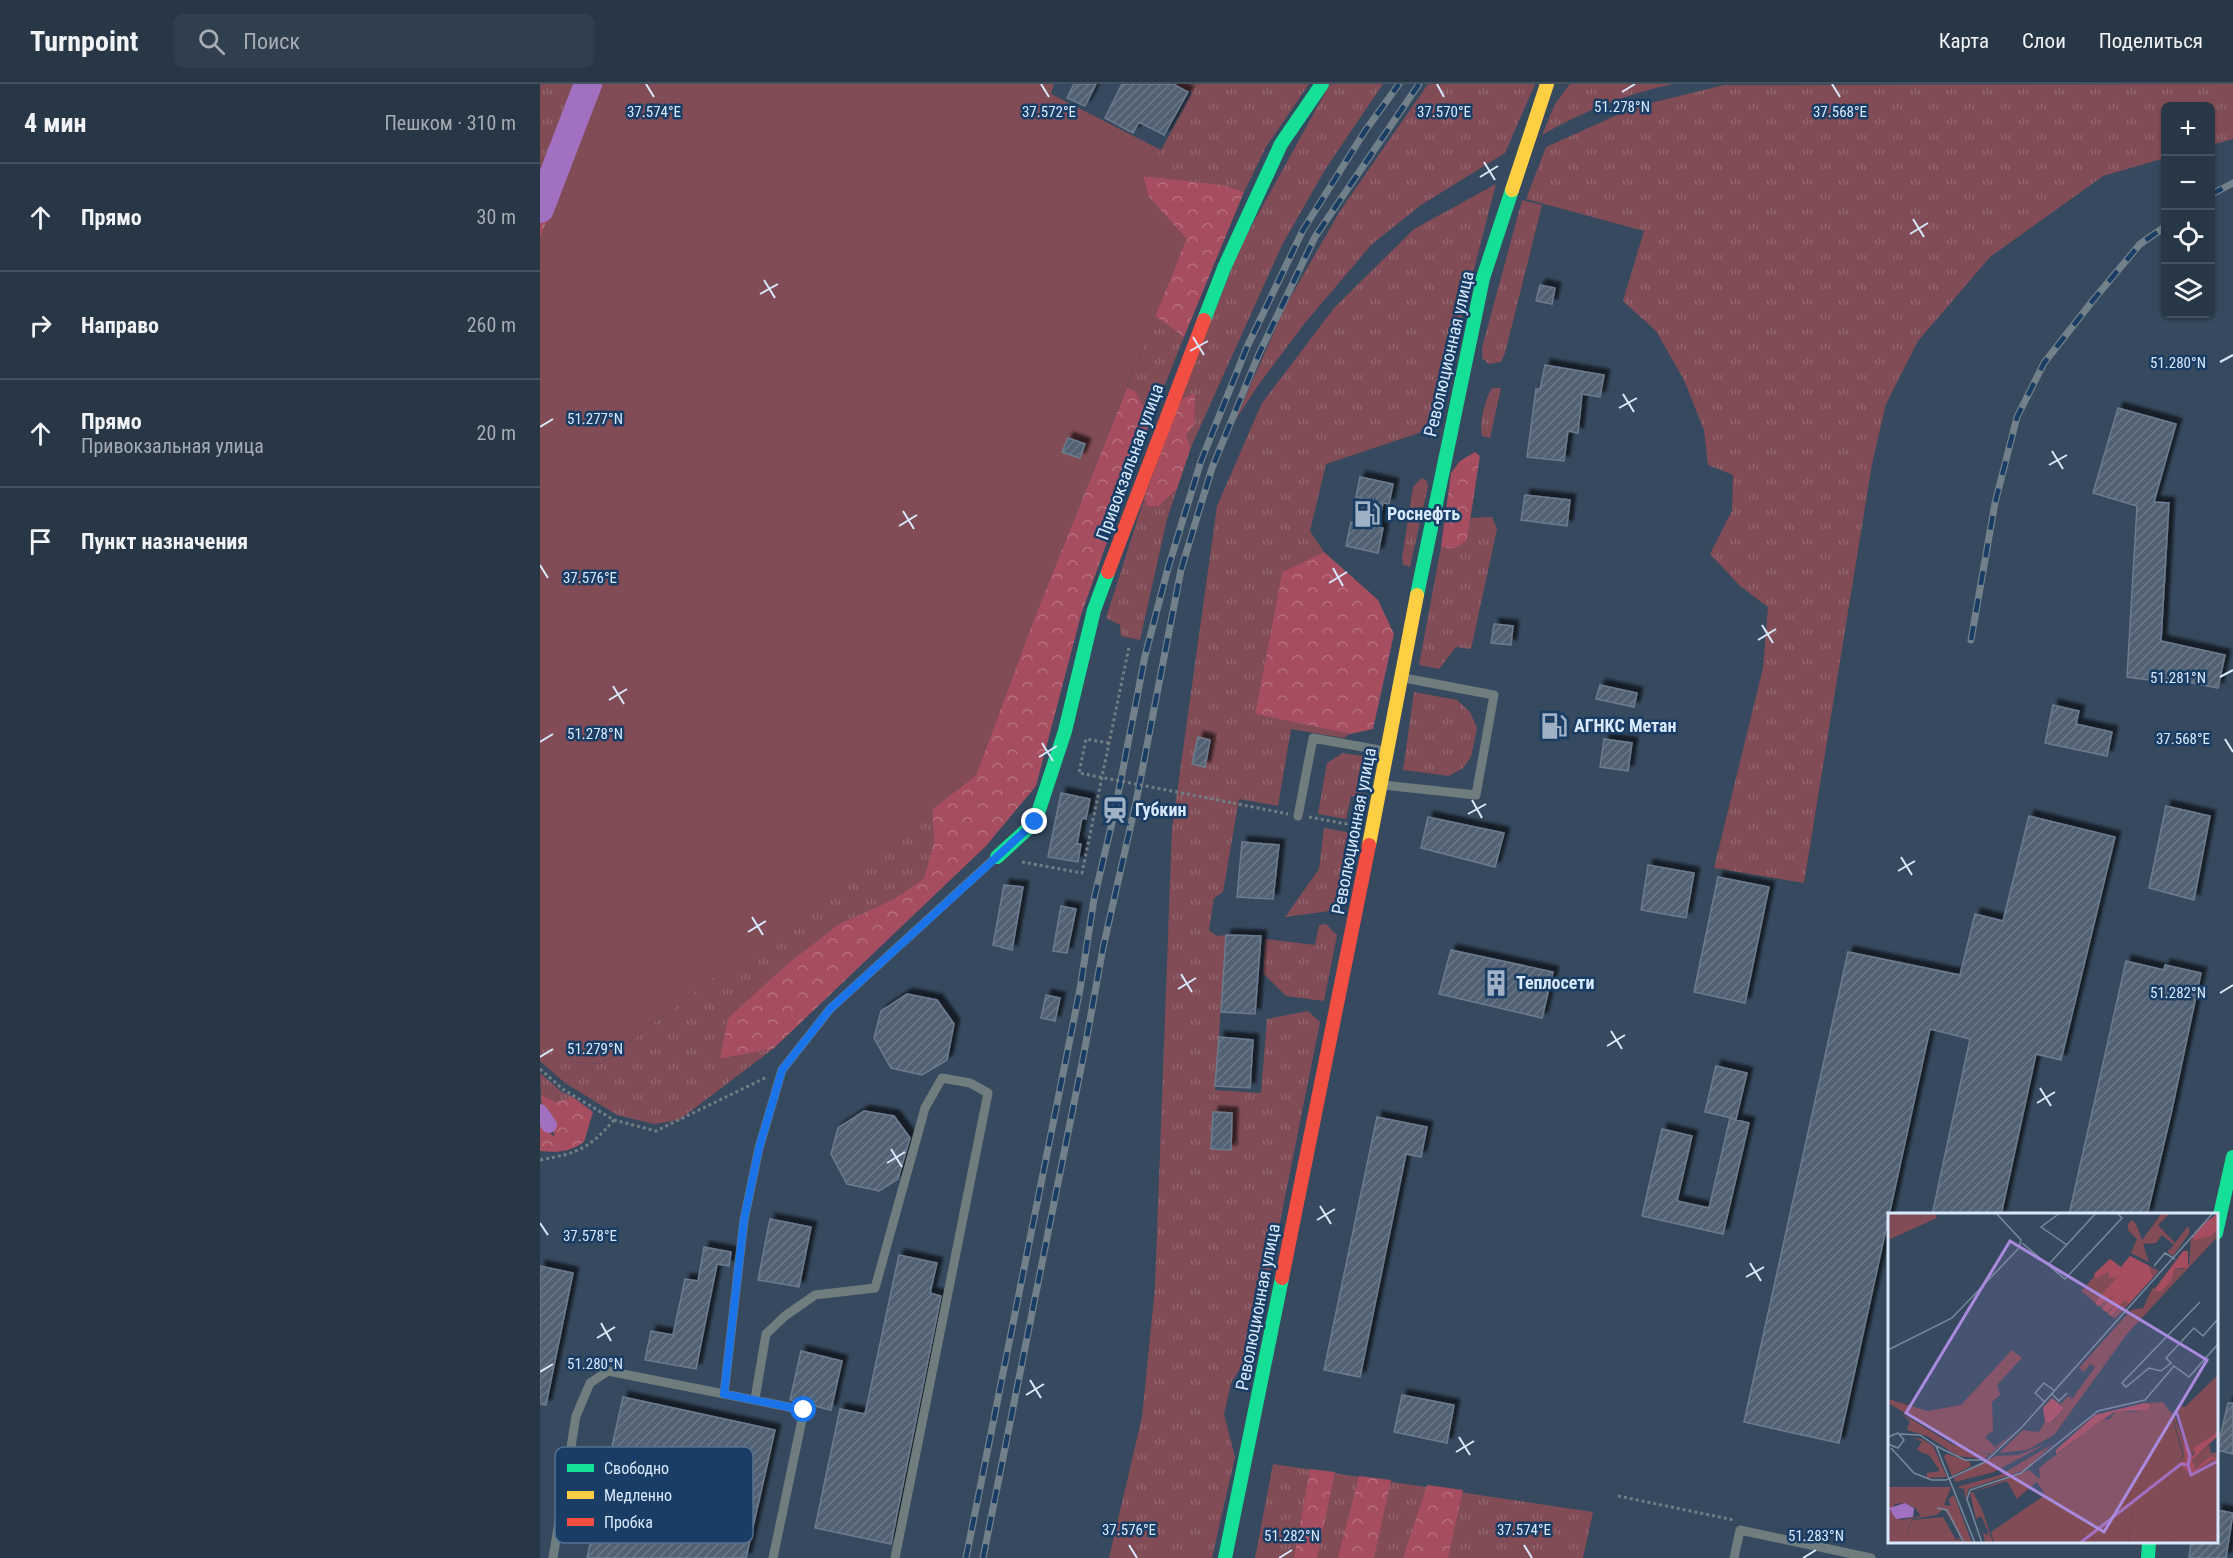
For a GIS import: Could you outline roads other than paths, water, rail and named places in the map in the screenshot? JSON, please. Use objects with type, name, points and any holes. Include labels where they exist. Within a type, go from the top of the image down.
[{"type":"street","name":"Привокзальная улица","points":[[998,857],[1035,822],[1065,730],[1094,610],[1180,378],[1224,268],[1281,144],[1322,84]]},
{"type":"street","name":"Революционная улица","points":[[1225,1558],[1388,752],[1448,441],[1483,278],[1547,84]]},
{"type":"street","points":[[1536,115],[1560,84]]},
{"type":"street","points":[[2218,1228],[2233,1157]]},
{"type":"street","points":[[2148,1558],[2149,1543]]},
{"type":"lane","points":[[1381,784],[1476,795],[1494,695],[1402,678]]},
{"type":"lane","points":[[1298,816],[1313,738],[1388,752]]},
{"type":"lane","points":[[724,1394],[744,1220],[759,1148],[782,1070],[830,1009],[998,857]]},
{"type":"lane","points":[[755,1400],[766,1335],[785,1316],[815,1295],[875,1288],[924,1108],[942,1078],[970,1083],[988,1093],[896,1558]]},
{"type":"lane","points":[[571,1447],[576,1416],[590,1383],[608,1371],[804,1410],[773,1558]]},
{"type":"lane","points":[[1734,1558],[1740,1530],[1871,1558]]},
{"type":"lane","points":[[554,1558],[556,1543]]},
{"type":"waterway","points":[[540,209],[588,84]]},
{"type":"waterway","points":[[540,1112],[549,1125]]},
{"type":"railway","points":[[966,1558],[1080,989],[1094,899],[1115,810],[1145,656],[1168,568],[1201,461],[1247,347],[1303,230],[1365,131],[1399,84]]},
{"type":"railway","points":[[983,1558],[1103,948],[1136,802],[1181,570],[1212,468],[1258,356],[1315,237],[1419,84]]},
{"type":"railway","points":[[2215,192],[2233,183]]},
{"type":"railway","points":[[1971,640],[1995,503],[2017,417],[2044,363],[2140,244],[2161,229]]},
{"type":"place","name":"Роснефть","points":[[1367,514]]},
{"type":"place","name":"АГНКС Метан","points":[[1554,726]]},
{"type":"place","name":"Губкин","points":[[1115,810]]},
{"type":"place","name":"Теплосети","points":[[1496,983]]}]
